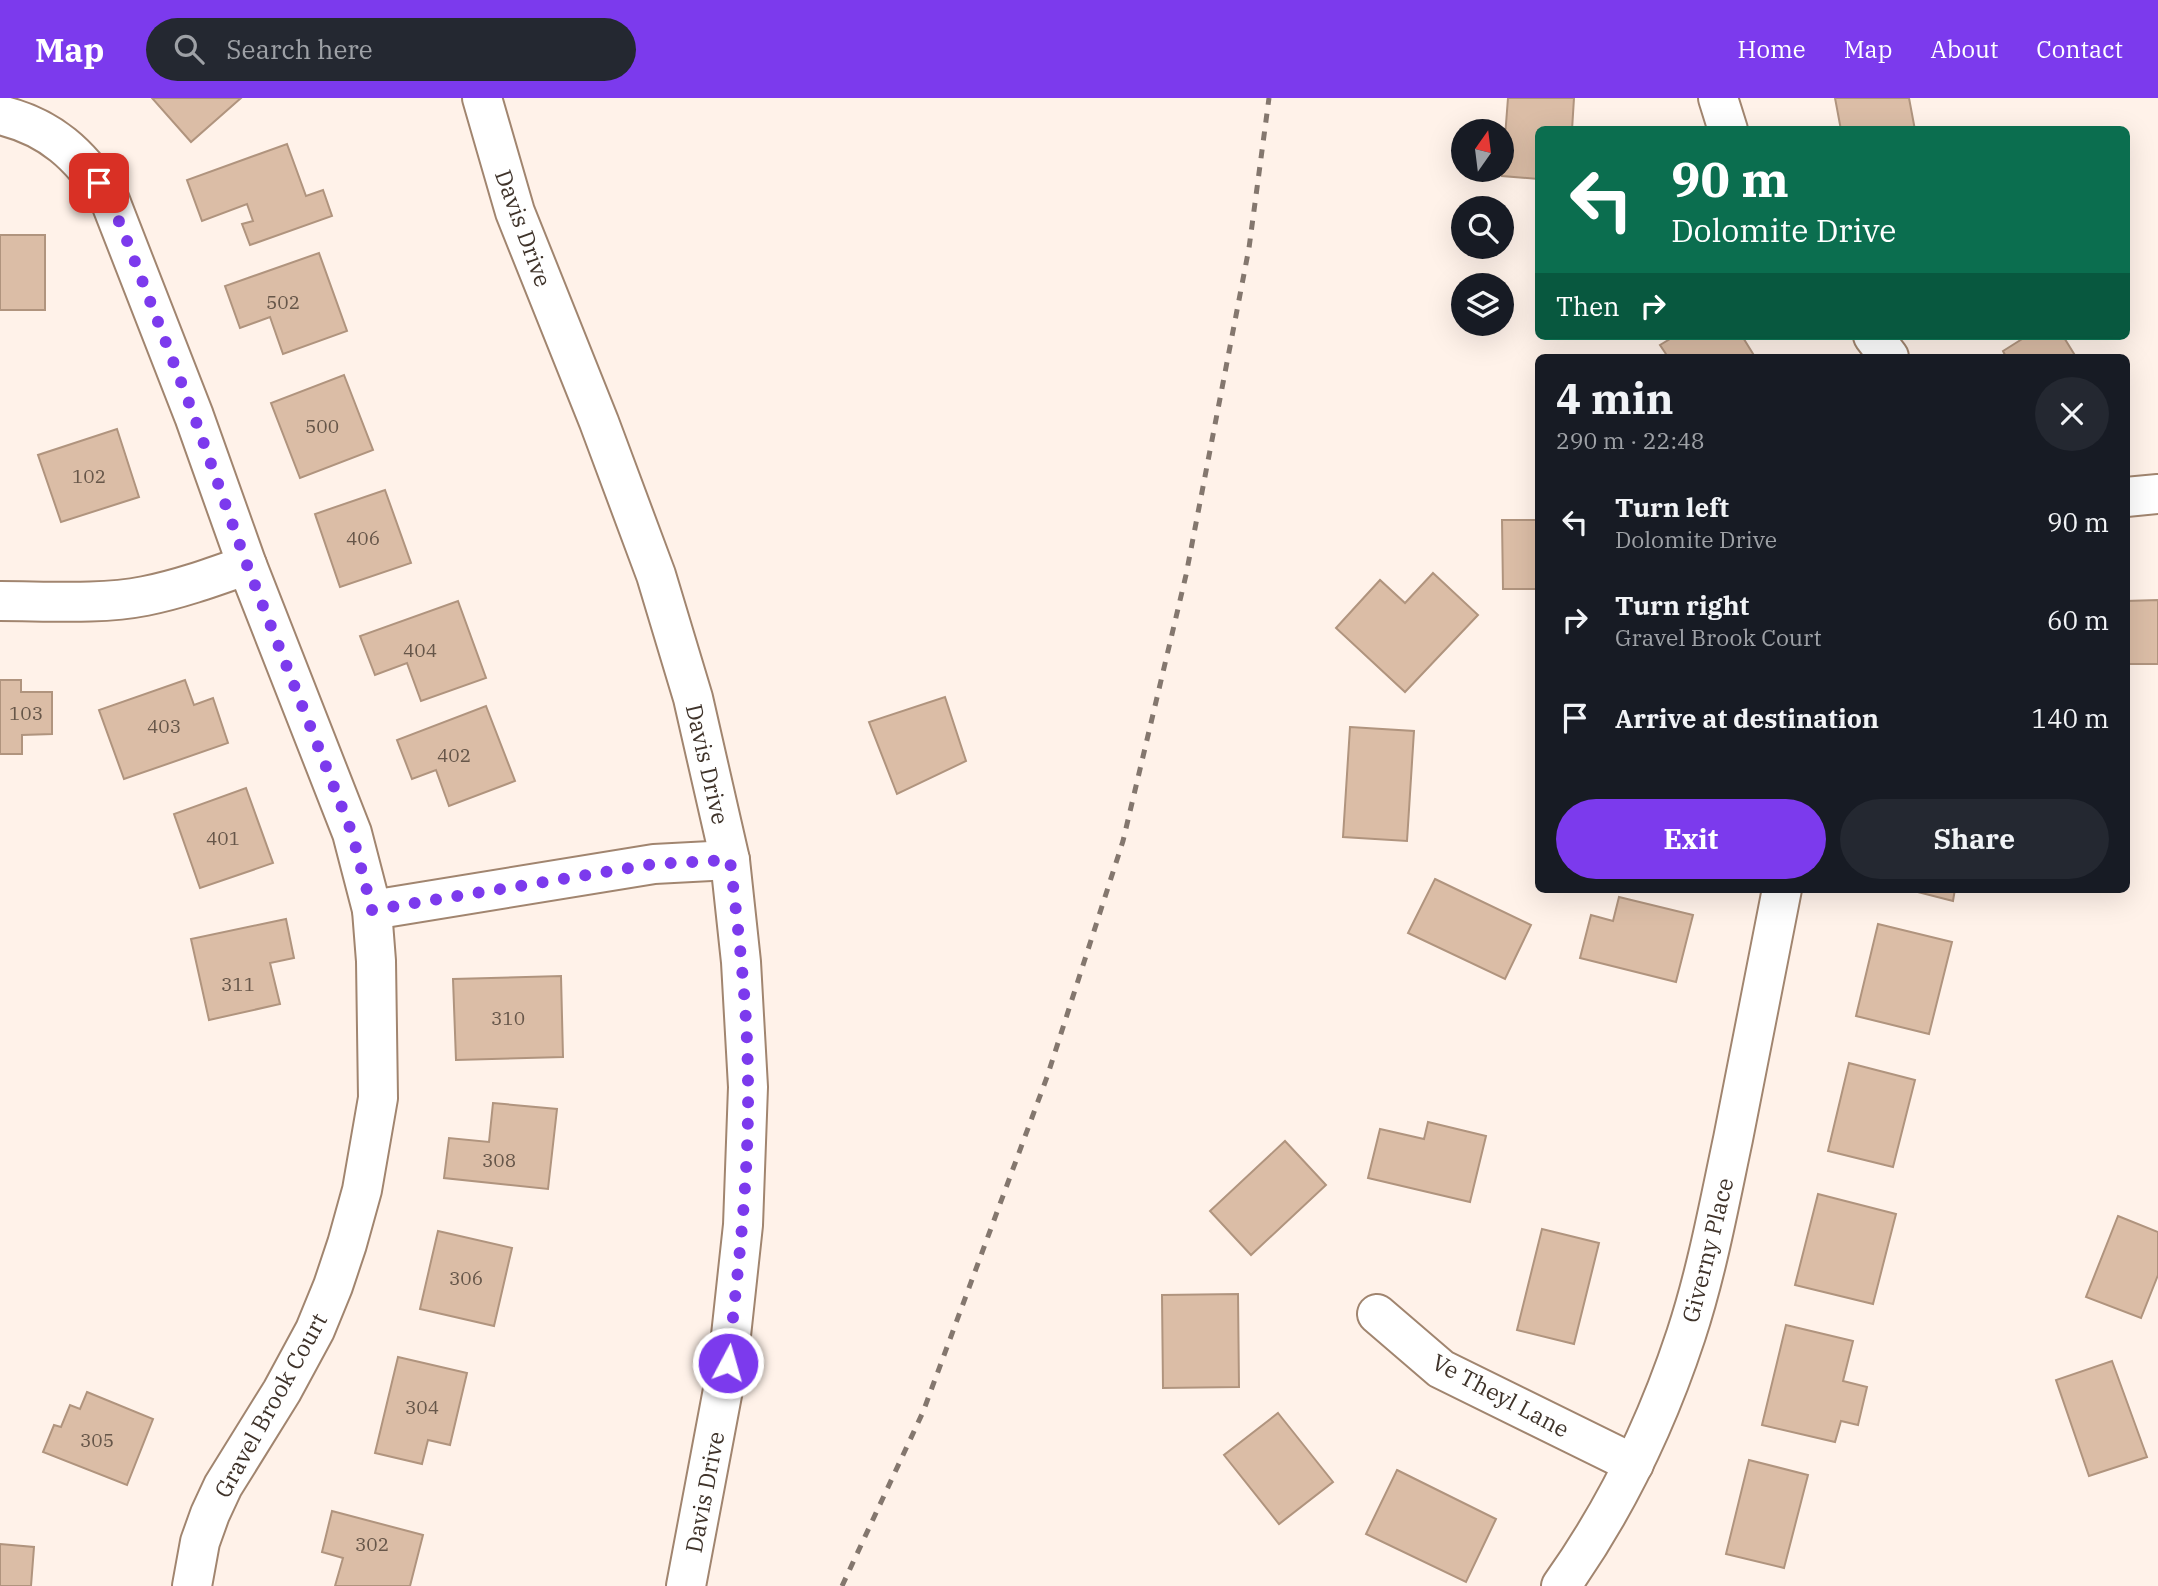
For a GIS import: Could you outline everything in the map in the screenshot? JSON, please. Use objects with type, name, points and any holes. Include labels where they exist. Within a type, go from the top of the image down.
[{"type":"street","name":"Davis Drive","points":[[482,98],[515,212],[599,422],[660,587],[693,698],[730,860],[741,961],[748,1087],[743,1225],[728,1363],[686,1586]]},
{"type":"street","points":[[1718,98],[1727,126]]},
{"type":"street","name":"Gravel Brook Court","points":[[0,114],[20,119],[59,140],[89,169],[109,198],[194,416],[247,565],[352,833],[372,910],[378,1010],[378,1098],[362,1190],[333,1286],[319,1319],[282,1391],[223,1486],[200,1542],[192,1586]]},
{"type":"street","points":[[1876,340],[1887,354]]},
{"type":"street","points":[[2130,497],[2158,494]]},
{"type":"street","points":[[0,601],[142,597],[198,583],[247,565]]},
{"type":"street","points":[[372,910],[654,864],[730,860]]},
{"type":"street","name":"Giverny Place","points":[[1561,1586],[1602,1524],[1633,1464],[1673,1372],[1700,1289],[1781,893]]},
{"type":"street","name":"Ve Theyl Lane","points":[[1377,1314],[1441,1369],[1633,1464]]},
{"type":"building","points":[[152,98],[241,98],[191,142]]},
{"type":"building","points":[[1508,98],[1574,98],[1572,126],[1535,126],[1535,179],[1514,177],[1514,119],[1506,119]]},
{"type":"building","points":[[1835,98],[1909,98],[1914,126],[1840,126]]},
{"type":"building","points":[[287,144],[306,196],[323,190],[332,216],[250,245],[242,224],[253,221],[247,204],[202,221],[187,180]]},
{"type":"building","points":[[0,235],[45,235],[45,310],[0,310]]},
{"type":"building","points":[[319,253],[347,331],[283,354],[270,317],[240,328],[225,286]]},
{"type":"building","points":[[1668,340],[1744,340],[1753,354],[1666,354],[1660,345]]},
{"type":"building","points":[[2021,340],[2065,340],[2074,354],[2004,354],[2003,351]]},
{"type":"building","points":[[344,375],[373,450],[300,478],[271,403]]},
{"type":"building","points":[[117,429],[139,497],[61,522],[38,455]]},
{"type":"building","points":[[385,490],[411,563],[340,587],[315,514]]},
{"type":"building","points":[[1502,520],[1535,520],[1535,589],[1503,589]]},
{"type":"building","points":[[1433,573],[1478,615],[1405,692],[1336,628],[1380,580],[1405,603]]},
{"type":"building","points":[[2158,600],[2158,664],[2130,664],[2130,601]]},
{"type":"building","points":[[458,601],[486,678],[421,701],[407,663],[375,675],[360,636]]},
{"type":"building","points":[[0,680],[21,680],[21,692],[52,692],[52,734],[22,735],[22,754],[0,754]]},
{"type":"building","points":[[185,680],[194,705],[213,698],[228,743],[124,779],[99,710]]},
{"type":"building","points":[[945,697],[966,761],[897,794],[869,722]]},
{"type":"building","points":[[486,706],[515,781],[449,806],[436,770],[412,779],[397,740]]},
{"type":"building","points":[[1350,727],[1414,731],[1407,841],[1343,837]]},
{"type":"building","points":[[246,788],[273,863],[200,888],[174,814]]},
{"type":"building","points":[[1435,879],[1531,925],[1505,979],[1408,933]]},
{"type":"building","points":[[1922,893],[1954,893],[1953,901]]},
{"type":"building","points":[[1619,897],[1693,915],[1676,982],[1580,958],[1591,915],[1613,921]]},
{"type":"building","points":[[286,919],[294,958],[270,963],[280,1004],[209,1020],[191,939]]},
{"type":"building","points":[[1878,924],[1952,942],[1929,1034],[1856,1016]]},
{"type":"building","points":[[561,976],[563,1057],[456,1060],[453,979]]},
{"type":"building","points":[[1849,1063],[1915,1080],[1893,1167],[1828,1151]]},
{"type":"building","points":[[493,1103],[557,1109],[548,1189],[444,1178],[449,1138],[489,1142]]},
{"type":"building","points":[[1428,1122],[1486,1136],[1470,1202],[1368,1178],[1380,1129],[1424,1139]]},
{"type":"building","points":[[1285,1141],[1326,1185],[1251,1255],[1210,1211]]},
{"type":"building","points":[[1818,1194],[1896,1214],[1873,1304],[1795,1285]]},
{"type":"building","points":[[2118,1216],[2158,1232],[2158,1275],[2141,1318],[2086,1297]]},
{"type":"building","points":[[1542,1229],[1599,1243],[1574,1344],[1517,1330]]},
{"type":"building","points":[[438,1231],[512,1248],[494,1326],[420,1309]]},
{"type":"building","points":[[1238,1294],[1239,1387],[1163,1388],[1162,1295]]},
{"type":"building","points":[[1786,1325],[1853,1341],[1843,1381],[1867,1387],[1858,1425],[1841,1421],[1835,1442],[1762,1425]]},
{"type":"building","points":[[398,1357],[467,1373],[450,1445],[428,1440],[422,1464],[375,1453]]},
{"type":"building","points":[[2112,1361],[2147,1457],[2089,1476],[2056,1380]]},
{"type":"building","points":[[87,1392],[153,1419],[127,1485],[43,1452],[54,1425],[61,1427],[70,1405],[80,1409]]},
{"type":"building","points":[[1278,1413],[1333,1482],[1279,1524],[1224,1455]]},
{"type":"building","points":[[1749,1460],[1808,1475],[1784,1568],[1726,1554]]},
{"type":"building","points":[[1397,1470],[1496,1519],[1466,1582],[1366,1534]]},
{"type":"building","points":[[332,1511],[423,1535],[410,1586],[335,1586],[343,1558],[322,1552]]},
{"type":"building","points":[[0,1544],[34,1547],[31,1586],[0,1586]]},
{"type":"railway","points":[[842,1586],[923,1412],[1047,1077],[1123,841],[1186,575],[1249,248],[1269,98]]},
{"type":"route","points":[[99,183],[109,198],[124,233],[247,565],[352,833],[372,910],[654,864],[730,860],[741,961],[748,1087],[743,1225],[728,1363]]}]
